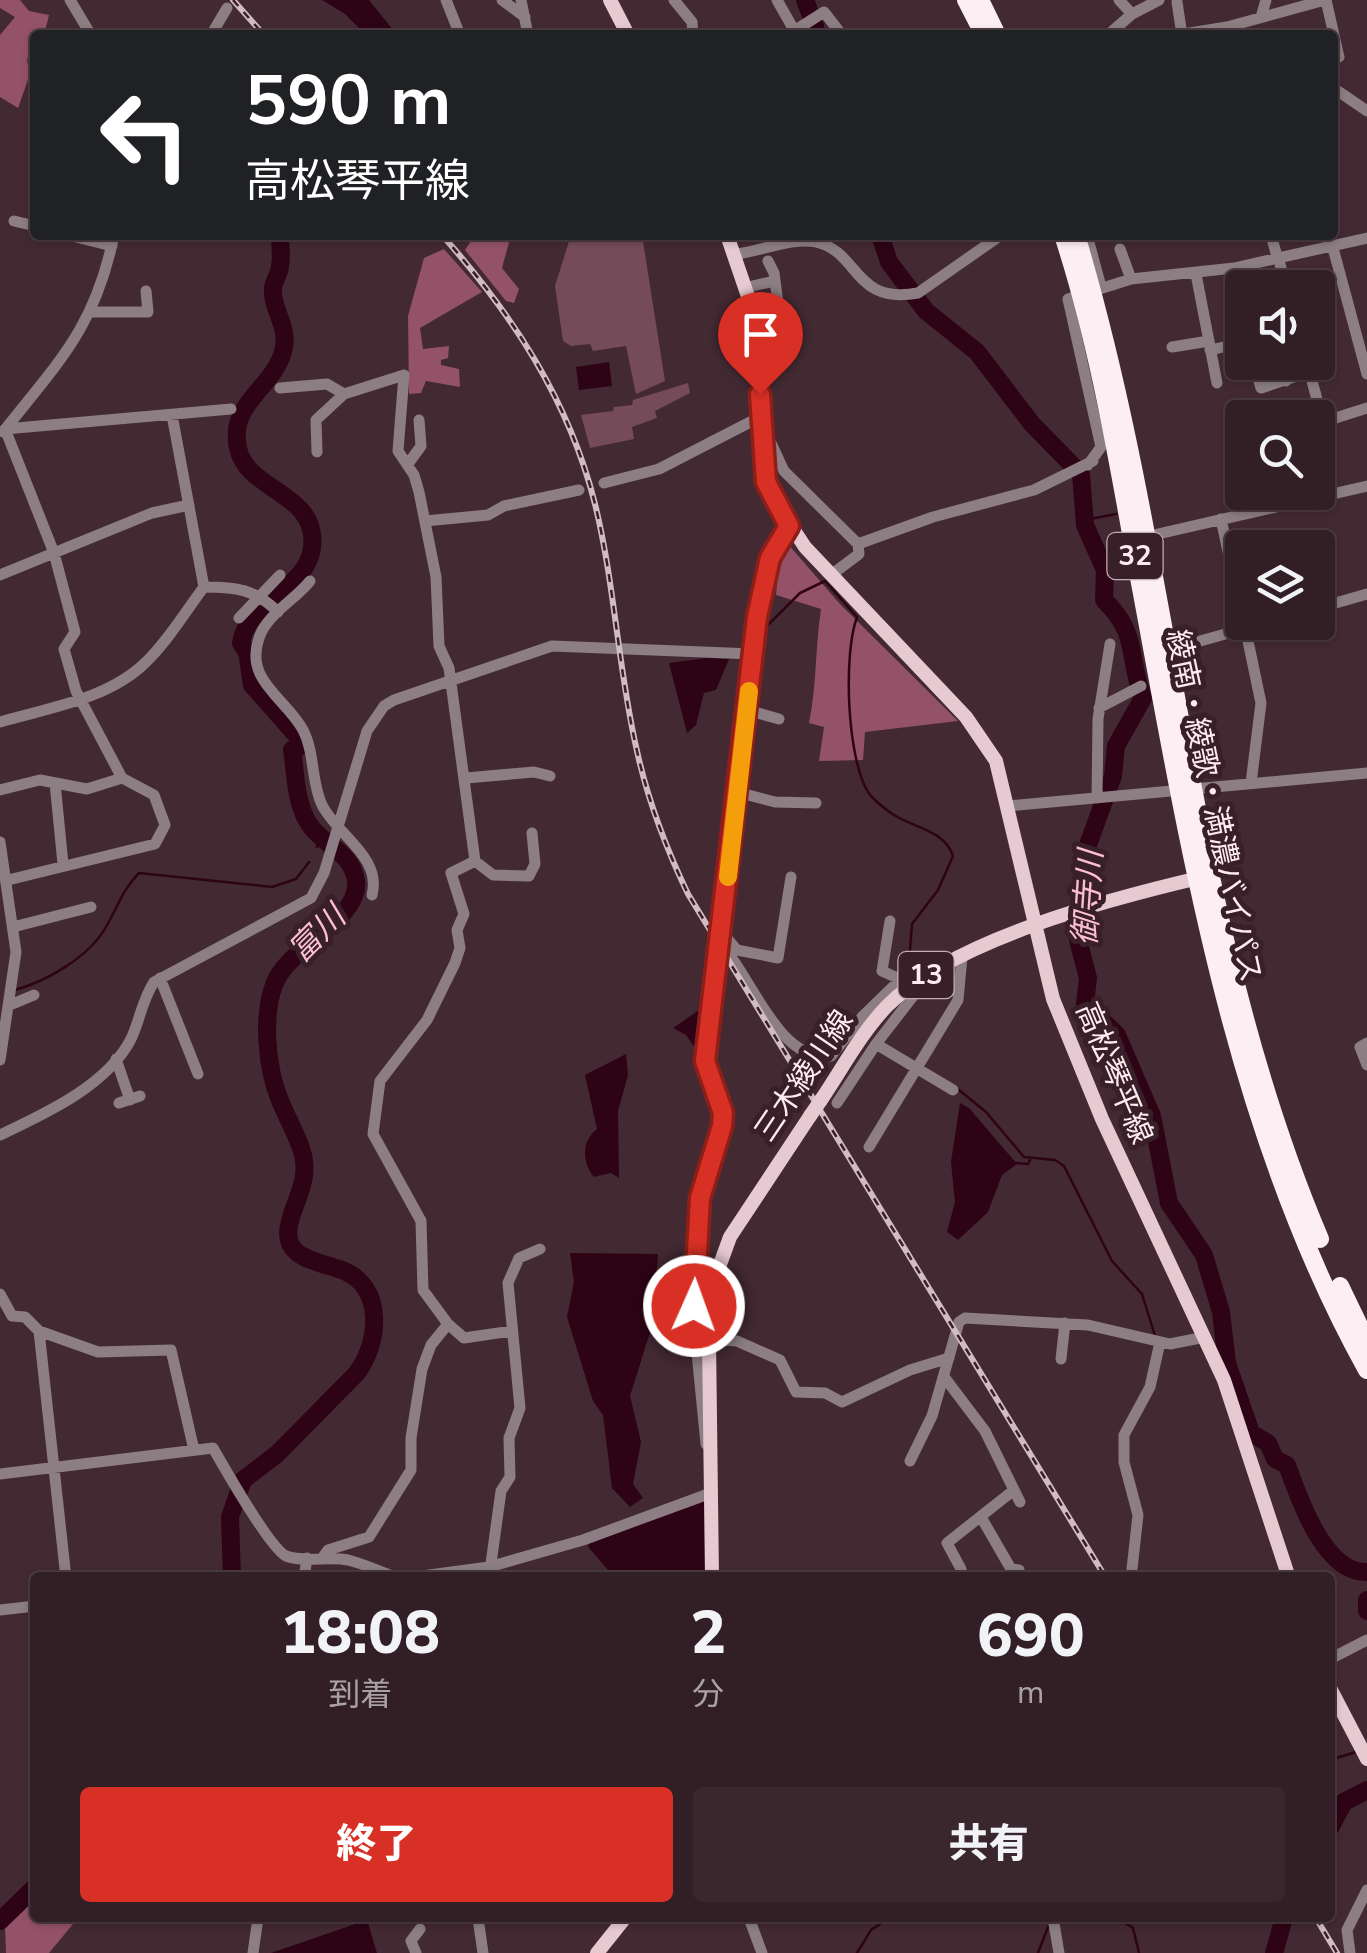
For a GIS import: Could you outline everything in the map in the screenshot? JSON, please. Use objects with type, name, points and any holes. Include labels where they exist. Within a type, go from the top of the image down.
[{"type":"highway","points":[[966,0],[981,30]]},
{"type":"highway","points":[[980,0],[995,30]]},
{"type":"highway","name":"綾南・綾歌・満濃バイパス","points":[[1066,240],[1091,290],[1115,448],[1161,652],[1238,1040],[1305,1234],[1367,1370]]},
{"type":"highway","name":"綾南・綾歌・満濃バイパス","points":[[1077,240],[1145,537],[1161,652]]},
{"type":"highway","name":"綾南・綾歌・満濃バイパス","points":[[1205,877],[1274,1117],[1316,1228],[1367,1342]]},
{"type":"main road","points":[[610,0],[625,30]]},
{"type":"main road","name":"高松琴平線","points":[[730,240],[748,287],[759,343],[766,482],[789,526],[985,741],[996,762],[1052,999],[1078,1064],[1206,1337],[1287,1572]]},
{"type":"main road","name":"三木綾川線","points":[[712,1572],[708,1338],[719,1264],[730,1237],[872,1024],[907,984],[962,957],[1083,908],[1205,877]]},
{"type":"main road","points":[[1335,1698],[1367,1759]]},
{"type":"main road","points":[[597,1953],[622,1922]]},
{"type":"street","points":[[70,0],[87,30]]},
{"type":"street","points":[[446,0],[458,30]]},
{"type":"street","points":[[502,0],[525,17]]},
{"type":"street","points":[[674,0],[692,22],[693,30]]},
{"type":"street","points":[[778,0],[790,30]]},
{"type":"street","points":[[1120,0],[1132,14]]},
{"type":"street","points":[[1114,30],[1132,14],[1159,0]]},
{"type":"street","points":[[1261,17],[1266,0]]},
{"type":"street","points":[[1230,30],[1261,17],[1326,0],[1332,30]]},
{"type":"street","points":[[525,1],[527,30]]},
{"type":"street","points":[[1177,2],[1180,30]]},
{"type":"street","points":[[214,30],[228,8]]},
{"type":"street","points":[[795,30],[818,13],[837,30]]},
{"type":"street","points":[[1338,92],[1367,111]]},
{"type":"street","points":[[14,221],[30,225]]},
{"type":"street","points":[[1082,468],[1101,448],[1068,299],[1131,279],[1234,268],[1367,238]]},
{"type":"street","points":[[737,254],[816,242],[837,252],[858,279],[874,290],[913,293],[993,240]]},
{"type":"street","points":[[1087,240],[1091,290]]},
{"type":"street","points":[[1272,240],[1281,270]]},
{"type":"street","points":[[3,432],[92,312],[113,241]]},
{"type":"street","points":[[1120,248],[1131,279]]},
{"type":"street","points":[[1333,248],[1365,355],[1367,374]]},
{"type":"street","points":[[759,343],[783,340],[775,280],[768,261]]},
{"type":"street","points":[[1256,264],[1257,270]]},
{"type":"street","points":[[1196,274],[1216,383]]},
{"type":"street","points":[[748,287],[775,280]]},
{"type":"street","points":[[92,312],[148,312],[146,290]]},
{"type":"street","points":[[1172,347],[1225,345]]},
{"type":"street","points":[[317,452],[316,420],[344,394],[404,374],[398,451],[408,464],[436,577],[439,646],[451,681],[475,861],[493,876],[529,876],[535,864],[532,832]]},
{"type":"street","points":[[1259,380],[1261,388],[1286,380]]},
{"type":"street","points":[[1311,380],[1323,422],[1367,408]]},
{"type":"street","points":[[280,388],[327,384],[344,394]]},
{"type":"street","points":[[3,432],[231,409]]},
{"type":"street","points":[[0,722],[80,699],[145,663],[204,587],[172,415]]},
{"type":"street","points":[[604,483],[659,469],[760,417]]},
{"type":"street","points":[[408,464],[421,446],[418,420]]},
{"type":"street","points":[[3,432],[54,552],[74,632],[64,649],[80,699],[122,778],[154,796],[164,818],[162,838],[155,844],[64,864],[5,885]]},
{"type":"street","points":[[761,440],[771,443],[784,471],[858,544],[859,554],[831,575]]},
{"type":"street","points":[[858,544],[933,517],[1034,490],[1115,448]]},
{"type":"street","points":[[1145,537],[1367,486]]},
{"type":"street","points":[[424,521],[488,515],[504,506],[579,490]]},
{"type":"street","points":[[0,575],[152,514],[189,505]]},
{"type":"street","points":[[1222,522],[1225,536]]},
{"type":"street","points":[[711,1467],[697,1382],[694,1306],[700,1198],[723,1113],[705,1061],[753,654],[770,558],[789,526]]},
{"type":"street","points":[[239,618],[280,574]]},
{"type":"street","points":[[310,581],[277,611],[258,639],[257,668],[268,690],[304,732],[323,807],[370,864],[375,884],[372,895]]},
{"type":"street","points":[[204,587],[238,587],[262,596],[277,611]]},
{"type":"street","points":[[1335,603],[1367,594]]},
{"type":"street","points":[[1161,652],[1225,630]]},
{"type":"street","points":[[1248,640],[1262,703],[1251,783]]},
{"type":"street","points":[[0,1135],[58,1106],[116,1059],[129,1043],[144,1000],[160,978],[306,902],[328,860],[374,718],[394,700],[530,652],[572,644],[753,654]]},
{"type":"street","points":[[1102,797],[1099,708],[1110,644]]},
{"type":"street","points":[[1099,708],[1139,688]]},
{"type":"street","points":[[747,710],[779,719]]},
{"type":"street","points":[[466,778],[534,772],[550,776]]},
{"type":"street","points":[[1008,806],[1367,772]]},
{"type":"street","points":[[0,790],[40,780],[87,789],[122,778]]},
{"type":"street","points":[[56,783],[64,864]]},
{"type":"street","points":[[737,792],[775,802],[816,803]]},
{"type":"street","points":[[0,842],[13,927],[12,996],[0,1060]]},
{"type":"street","points":[[475,861],[450,873],[464,914],[457,930],[460,948],[427,1020],[380,1081],[372,1134],[421,1222],[423,1290],[448,1324],[464,1338],[512,1330]]},
{"type":"street","points":[[721,938],[737,950],[778,958],[791,877]]},
{"type":"street","points":[[13,927],[91,907]]},
{"type":"street","points":[[721,938],[792,1044],[845,1064],[876,1044],[914,995],[907,984],[882,970],[890,921]]},
{"type":"street","points":[[869,1147],[958,1000],[962,957]]},
{"type":"street","points":[[160,978],[198,1074]]},
{"type":"street","points":[[837,1103],[845,1064],[907,984]]},
{"type":"street","points":[[12,996],[34,996]]},
{"type":"street","points":[[1367,1042],[1360,1047],[1367,1065]]},
{"type":"street","points":[[876,1044],[953,1090]]},
{"type":"street","points":[[116,1059],[130,1100]]},
{"type":"street","points":[[540,1249],[519,1258],[508,1282],[520,1408],[509,1438],[510,1476],[501,1491],[489,1572],[711,1493]]},
{"type":"street","points":[[0,1294],[6,1317],[25,1317],[39,1330],[98,1352],[171,1350],[194,1450]]},
{"type":"street","points":[[694,1306],[710,1312]]},
{"type":"street","points":[[694,1306],[709,1365]]},
{"type":"street","points":[[910,1461],[945,1378],[958,1322],[966,1318],[1066,1323],[1182,1344],[1206,1337]]},
{"type":"street","points":[[1061,1359],[1066,1323]]},
{"type":"street","points":[[323,1558],[328,1550],[369,1537],[411,1470],[411,1438],[422,1369],[431,1345],[448,1324]]},
{"type":"street","points":[[39,1330],[65,1572]]},
{"type":"street","points":[[708,1338],[737,1341],[780,1360],[796,1392],[826,1394],[842,1402],[910,1370],[949,1358]]},
{"type":"street","points":[[1132,1572],[1138,1515],[1124,1462],[1124,1435],[1150,1387],[1156,1341]]},
{"type":"street","points":[[945,1378],[984,1432],[1017,1496],[947,1543],[961,1569]]},
{"type":"street","points":[[0,1474],[213,1448],[251,1505],[264,1537],[277,1550],[289,1558],[350,1560],[385,1572]]},
{"type":"street","points":[[982,1517],[1011,1569],[1020,1570]]},
{"type":"street","points":[[305,1572],[307,1558]]},
{"type":"street","points":[[0,1610],[30,1607]]},
{"type":"street","points":[[1335,1656],[1367,1640]]},
{"type":"street","points":[[1350,1953],[1347,1930],[1367,1890]]},
{"type":"street","points":[[253,1953],[257,1922]]},
{"type":"street","points":[[479,1922],[483,1953]]},
{"type":"street","points":[[750,1922],[762,1953]]},
{"type":"street","points":[[1054,1922],[1059,1953]]},
{"type":"street","points":[[416,1953],[411,1941],[420,1929]]},
{"type":"shaded area","points":[[0,0],[20,0],[29,11],[49,15],[45,30],[30,30],[30,74],[18,108],[0,97],[0,35],[15,17],[0,8]]},
{"type":"shaded area","points":[[322,0],[369,0],[393,30],[361,30]]},
{"type":"shaded area","points":[[472,240],[510,240],[502,268],[519,289],[514,303],[506,301],[465,250]]},
{"type":"shaded area","points":[[569,240],[643,240],[665,381],[636,394],[626,346],[593,351],[590,344],[571,346],[563,341],[555,286]]},
{"type":"shaded area","points":[[444,249],[482,292],[420,328],[423,349],[449,346],[448,358],[441,360],[441,365],[459,369],[460,387],[426,381],[421,393],[409,394],[408,316],[424,258]]},
{"type":"shaded area","points":[[609,362],[612,386],[579,390],[576,367]]},
{"type":"shaded area","points":[[688,383],[690,393],[655,411],[657,418],[632,427],[634,439],[590,448],[581,415],[613,411],[614,407],[632,405],[633,400]]},
{"type":"shaded area","points":[[787,543],[840,604],[958,721],[865,732],[863,760],[819,761],[824,727],[809,723],[821,609],[776,595],[778,569]]},
{"type":"shaded area","points":[[729,659],[716,690],[704,693],[696,725],[687,733],[669,663]]},
{"type":"shaded area","points":[[699,1010],[704,1016],[700,1055],[686,1035],[673,1028]]},
{"type":"shaded area","points":[[626,1054],[628,1075],[618,1111],[619,1178],[611,1173],[594,1177],[585,1152],[597,1129],[585,1075]]},
{"type":"shaded area","points":[[960,1103],[969,1108],[1017,1164],[1002,1175],[988,1212],[958,1240],[947,1232],[955,1202],[951,1162]]},
{"type":"shaded area","points":[[570,1253],[658,1254],[652,1326],[630,1396],[641,1442],[633,1484],[643,1498],[630,1507],[612,1488],[603,1415],[593,1401],[567,1317],[574,1282]]},
{"type":"shaded area","points":[[706,1499],[707,1572],[610,1572],[588,1544]]},
{"type":"shaded area","points":[[30,1903],[30,1922],[75,1922],[49,1953],[6,1953],[5,1926]]},
{"type":"shaded area","points":[[368,1922],[377,1953],[271,1953]]},
{"type":"waterway","name":"御寺川","points":[[805,0],[814,30]]},
{"type":"waterway","name":"富川","points":[[232,1572],[230,1517],[243,1480],[277,1454],[356,1374],[370,1348],[374,1318],[366,1289],[356,1278],[312,1261],[295,1251],[290,1243],[290,1221],[303,1181],[303,1155],[275,1086],[269,1058],[268,1012],[274,985],[293,958],[347,908],[356,881],[349,863],[315,832],[304,816],[292,750],[301,746],[298,737],[252,685],[247,652],[241,643],[254,616],[300,574],[312,548],[305,515],[254,474],[238,448],[240,418],[280,361],[284,347],[284,331],[273,295],[281,262],[280,240]]},
{"type":"waterway","name":"御寺川","points":[[882,240],[889,262],[926,311],[977,352],[1032,424],[1081,474],[1085,525],[1105,570],[1104,600],[1128,636],[1143,698],[1116,746],[1113,776],[1088,845],[1078,940],[1088,978],[1085,1004],[1117,1035],[1152,1116],[1169,1203],[1204,1255],[1221,1312],[1227,1363],[1251,1433],[1268,1443],[1275,1459],[1287,1465],[1326,1548],[1338,1561],[1367,1572]]},
{"type":"waterway","points":[[1085,520],[1116,514]]},
{"type":"waterway","points":[[761,632],[800,593],[825,581],[857,617],[850,656],[849,706],[861,776],[879,804],[935,834],[953,856],[938,890],[912,924],[908,976]]},
{"type":"waterway","points":[[317,847],[318,835]]},
{"type":"waterway","points":[[15,990],[53,974],[89,948],[139,873],[272,887],[296,879],[309,862]]},
{"type":"waterway","points":[[959,1090],[986,1112],[1024,1157],[1055,1160],[1064,1166],[1112,1261],[1142,1294],[1155,1336]]},
{"type":"waterway","points":[[1016,1163],[1028,1164],[1030,1160]]},
{"type":"waterway","name":"御寺川","points":[[1367,1600],[1367,1611]]},
{"type":"waterway","points":[[1335,1758],[1356,1752]]},
{"type":"waterway","name":"御寺川","points":[[1335,1819],[1344,1802],[1367,1790]]},
{"type":"waterway","name":"富川","points":[[0,1921],[30,1892]]},
{"type":"waterway","points":[[857,1953],[871,1930],[883,1922]]},
{"type":"waterway","points":[[1124,1922],[1133,1928],[1139,1953]]},
{"type":"waterway","name":"御寺川","points":[[1274,1953],[1283,1922]]},
{"type":"waterway","points":[[1038,1953],[1048,1927]]},
{"type":"railway","points":[[233,0],[260,30]]},
{"type":"railway","points":[[446,240],[492,296],[535,360],[584,466],[602,535],[641,770],[658,824],[688,894],[1102,1572]]},
{"type":"railway","points":[[1318,1922],[1337,1953]]},
{"type":"slow traffic","points":[[728,877],[749,691]]},
{"type":"route","points":[[694,1306],[700,1198],[722,1126],[723,1113],[705,1061],[757,617],[770,558],[777,539],[789,526],[766,482],[760,394]]}]
